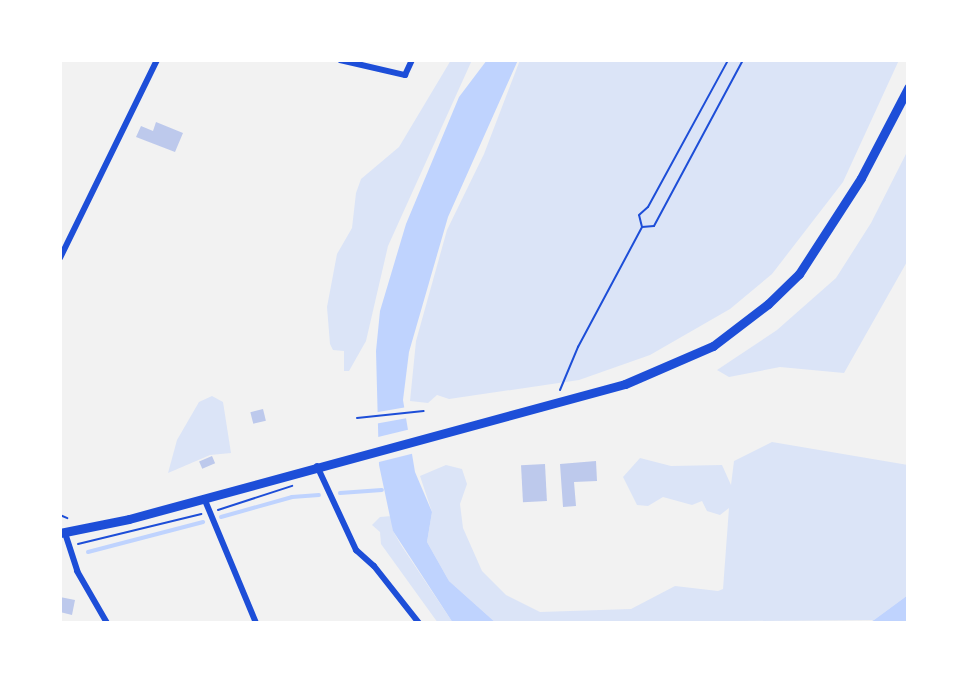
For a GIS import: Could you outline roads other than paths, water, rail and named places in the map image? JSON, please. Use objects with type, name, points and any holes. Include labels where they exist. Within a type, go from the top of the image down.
[{"type":"main road","points":[[62,533],[204,498],[625,384],[703,350],[740,327],[798,274],[825,239],[908,88]]},
{"type":"street","points":[[60,258],[157,60]]},
{"type":"street","points":[[340,60],[405,75],[412,60]]},
{"type":"street","points":[[317,466],[356,550],[374,566],[419,623]]},
{"type":"street","points":[[204,498],[256,623]]},
{"type":"street","points":[[62,533],[107,623]]},
{"type":"water","points":[[487,60],[518,60],[448,217],[409,352],[403,400],[415,472],[432,512],[427,542],[449,581],[496,623],[453,623],[393,531],[379,465],[376,351],[380,311],[406,224],[459,97]]},
{"type":"water","points":[[908,595],[908,623],[868,623],[874,620]]},
{"type":"waterway","points":[[340,493],[382,490]]},
{"type":"waterway","points":[[221,517],[292,497],[319,495]]},
{"type":"waterway","points":[[88,552],[203,522]]}]
